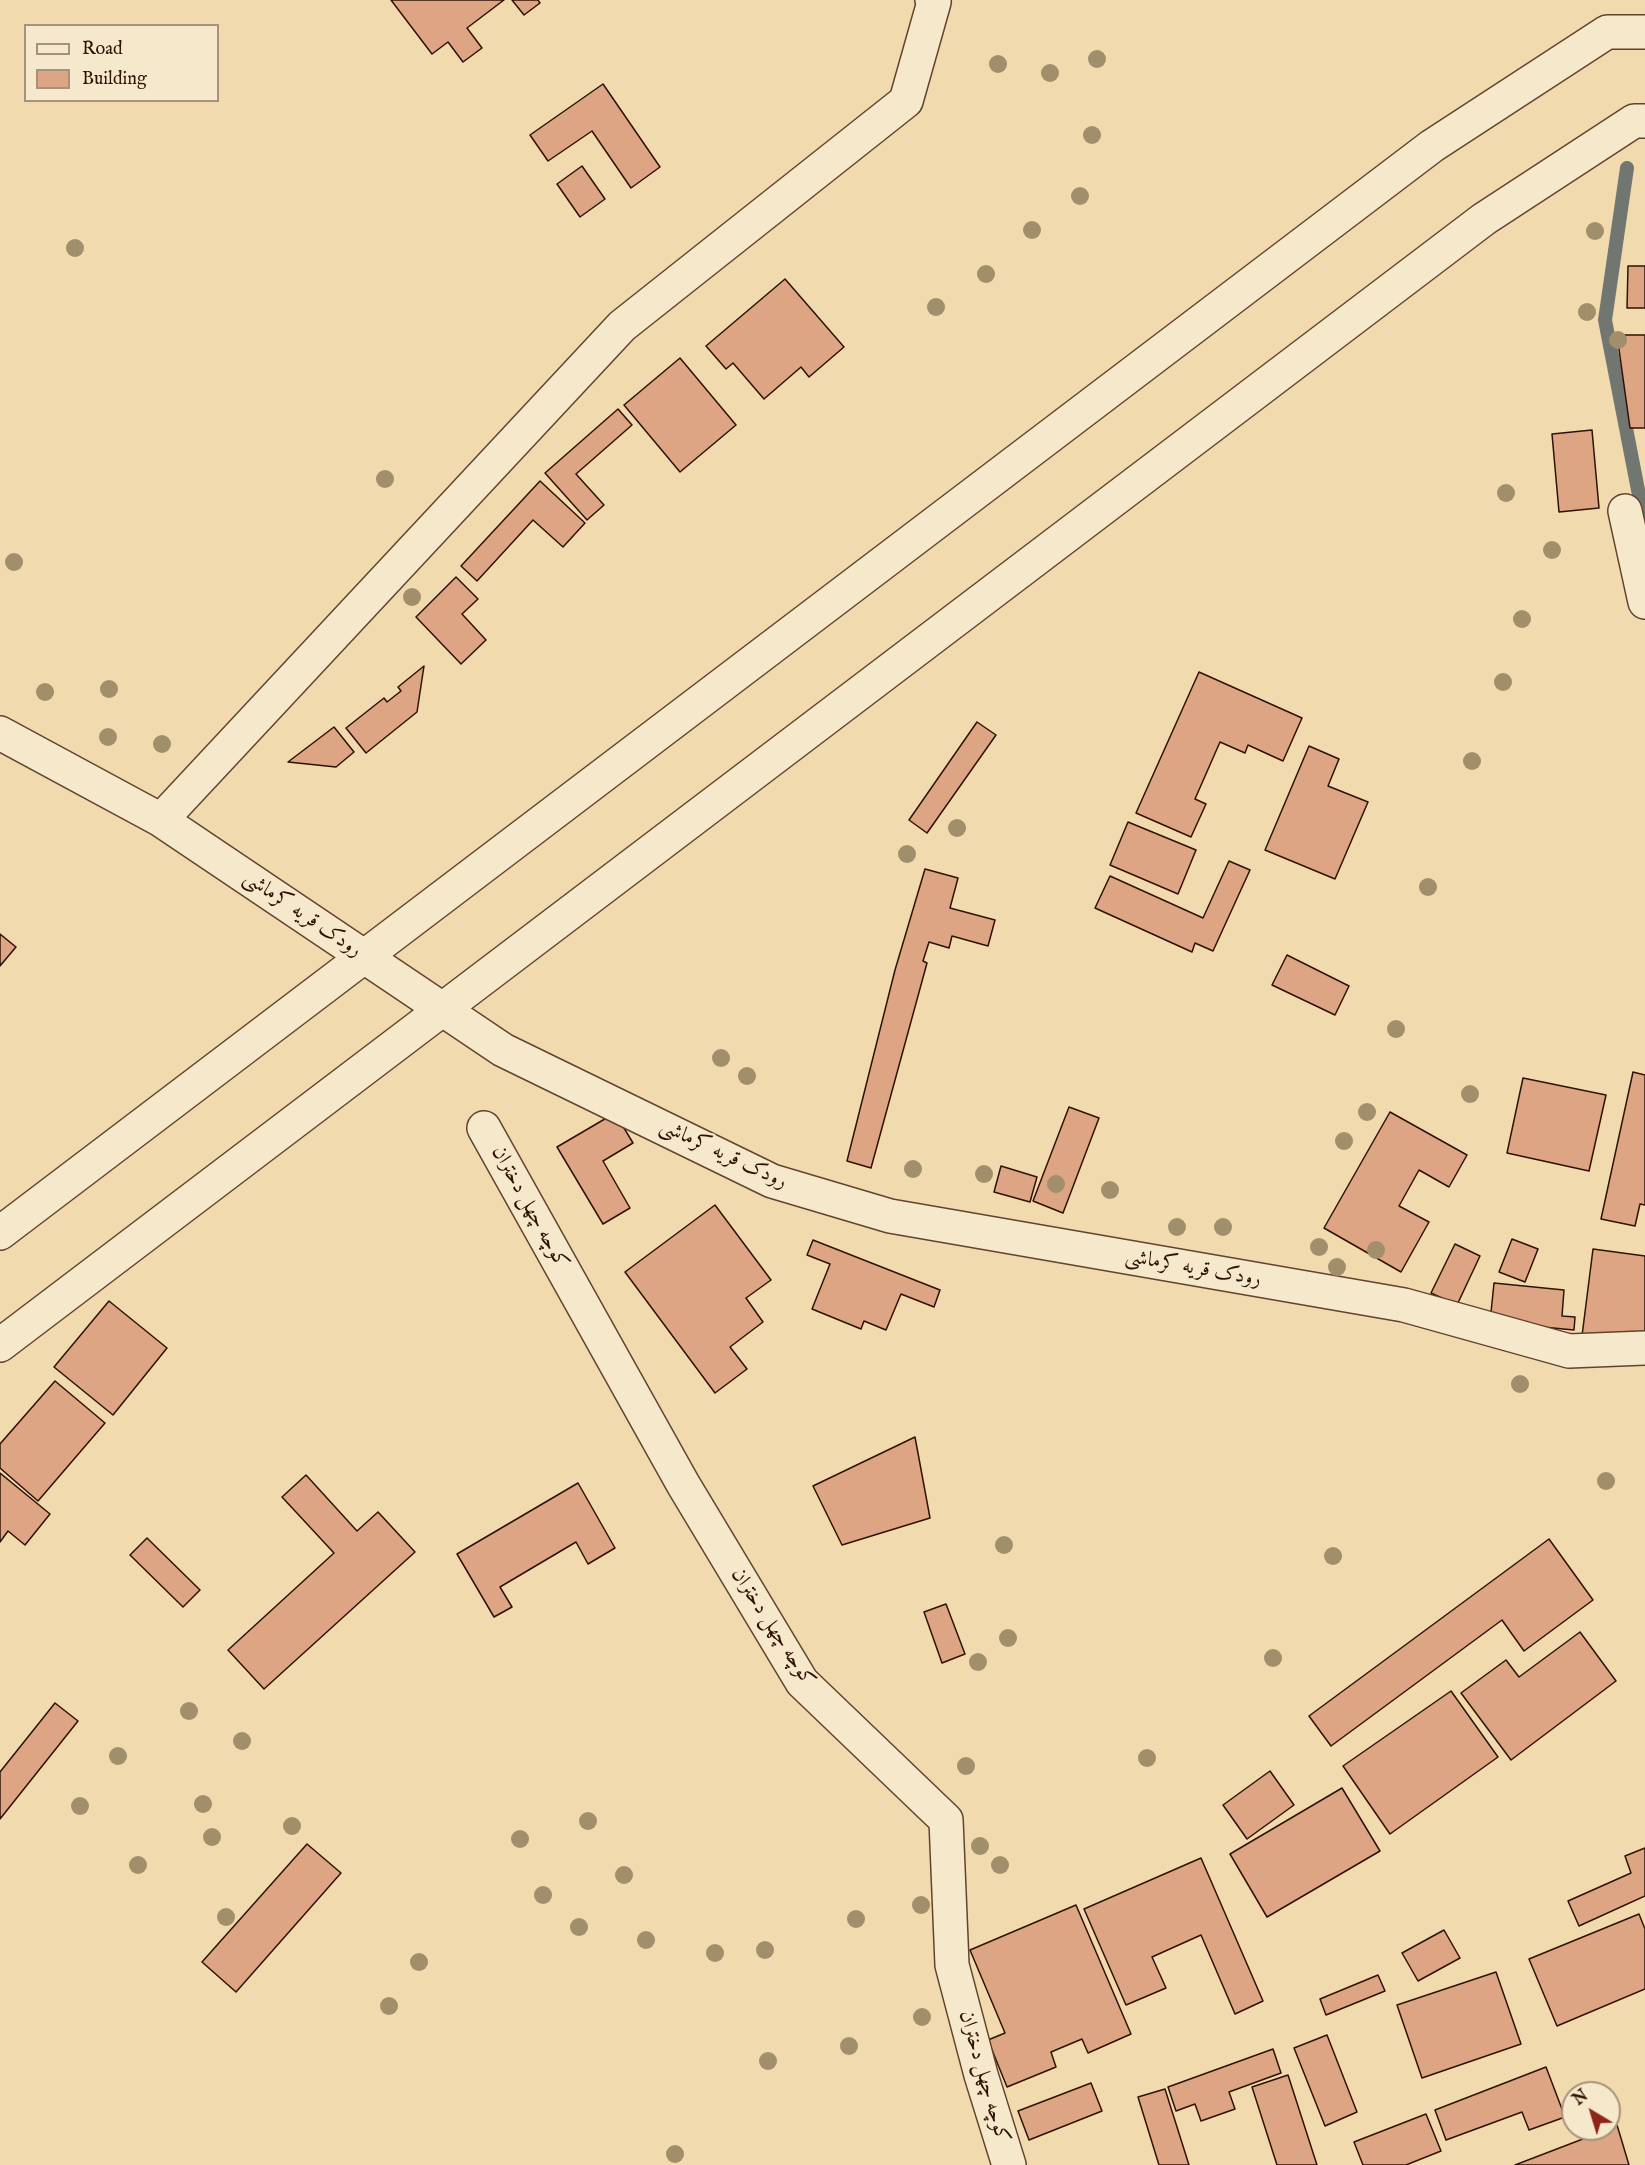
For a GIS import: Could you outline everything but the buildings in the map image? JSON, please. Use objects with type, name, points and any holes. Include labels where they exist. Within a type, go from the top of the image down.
[{"type":"street","points":[[160,820],[622,326],[906,101],[934,3],[932,0]]},
{"type":"street","points":[[0,1233],[1432,146],[1607,32],[1645,32]]},
{"type":"street","points":[[0,1344],[1484,219],[1634,121],[1645,121]]},
{"type":"street","points":[[1625,512],[1645,602]]},
{"type":"street","name":"رودک قریه کرماشی","points":[[0,733],[160,820],[502,1050],[772,1181],[890,1216],[1404,1305],[1569,1351],[1645,1348]]},
{"type":"street","name":"کوچه چهل دختران","points":[[484,1128],[683,1484],[802,1682],[945,1820],[952,1965],[981,2075],[1009,2165]]},
{"type":"waterway","points":[[1627,168],[1605,320],[1645,526]]}]
